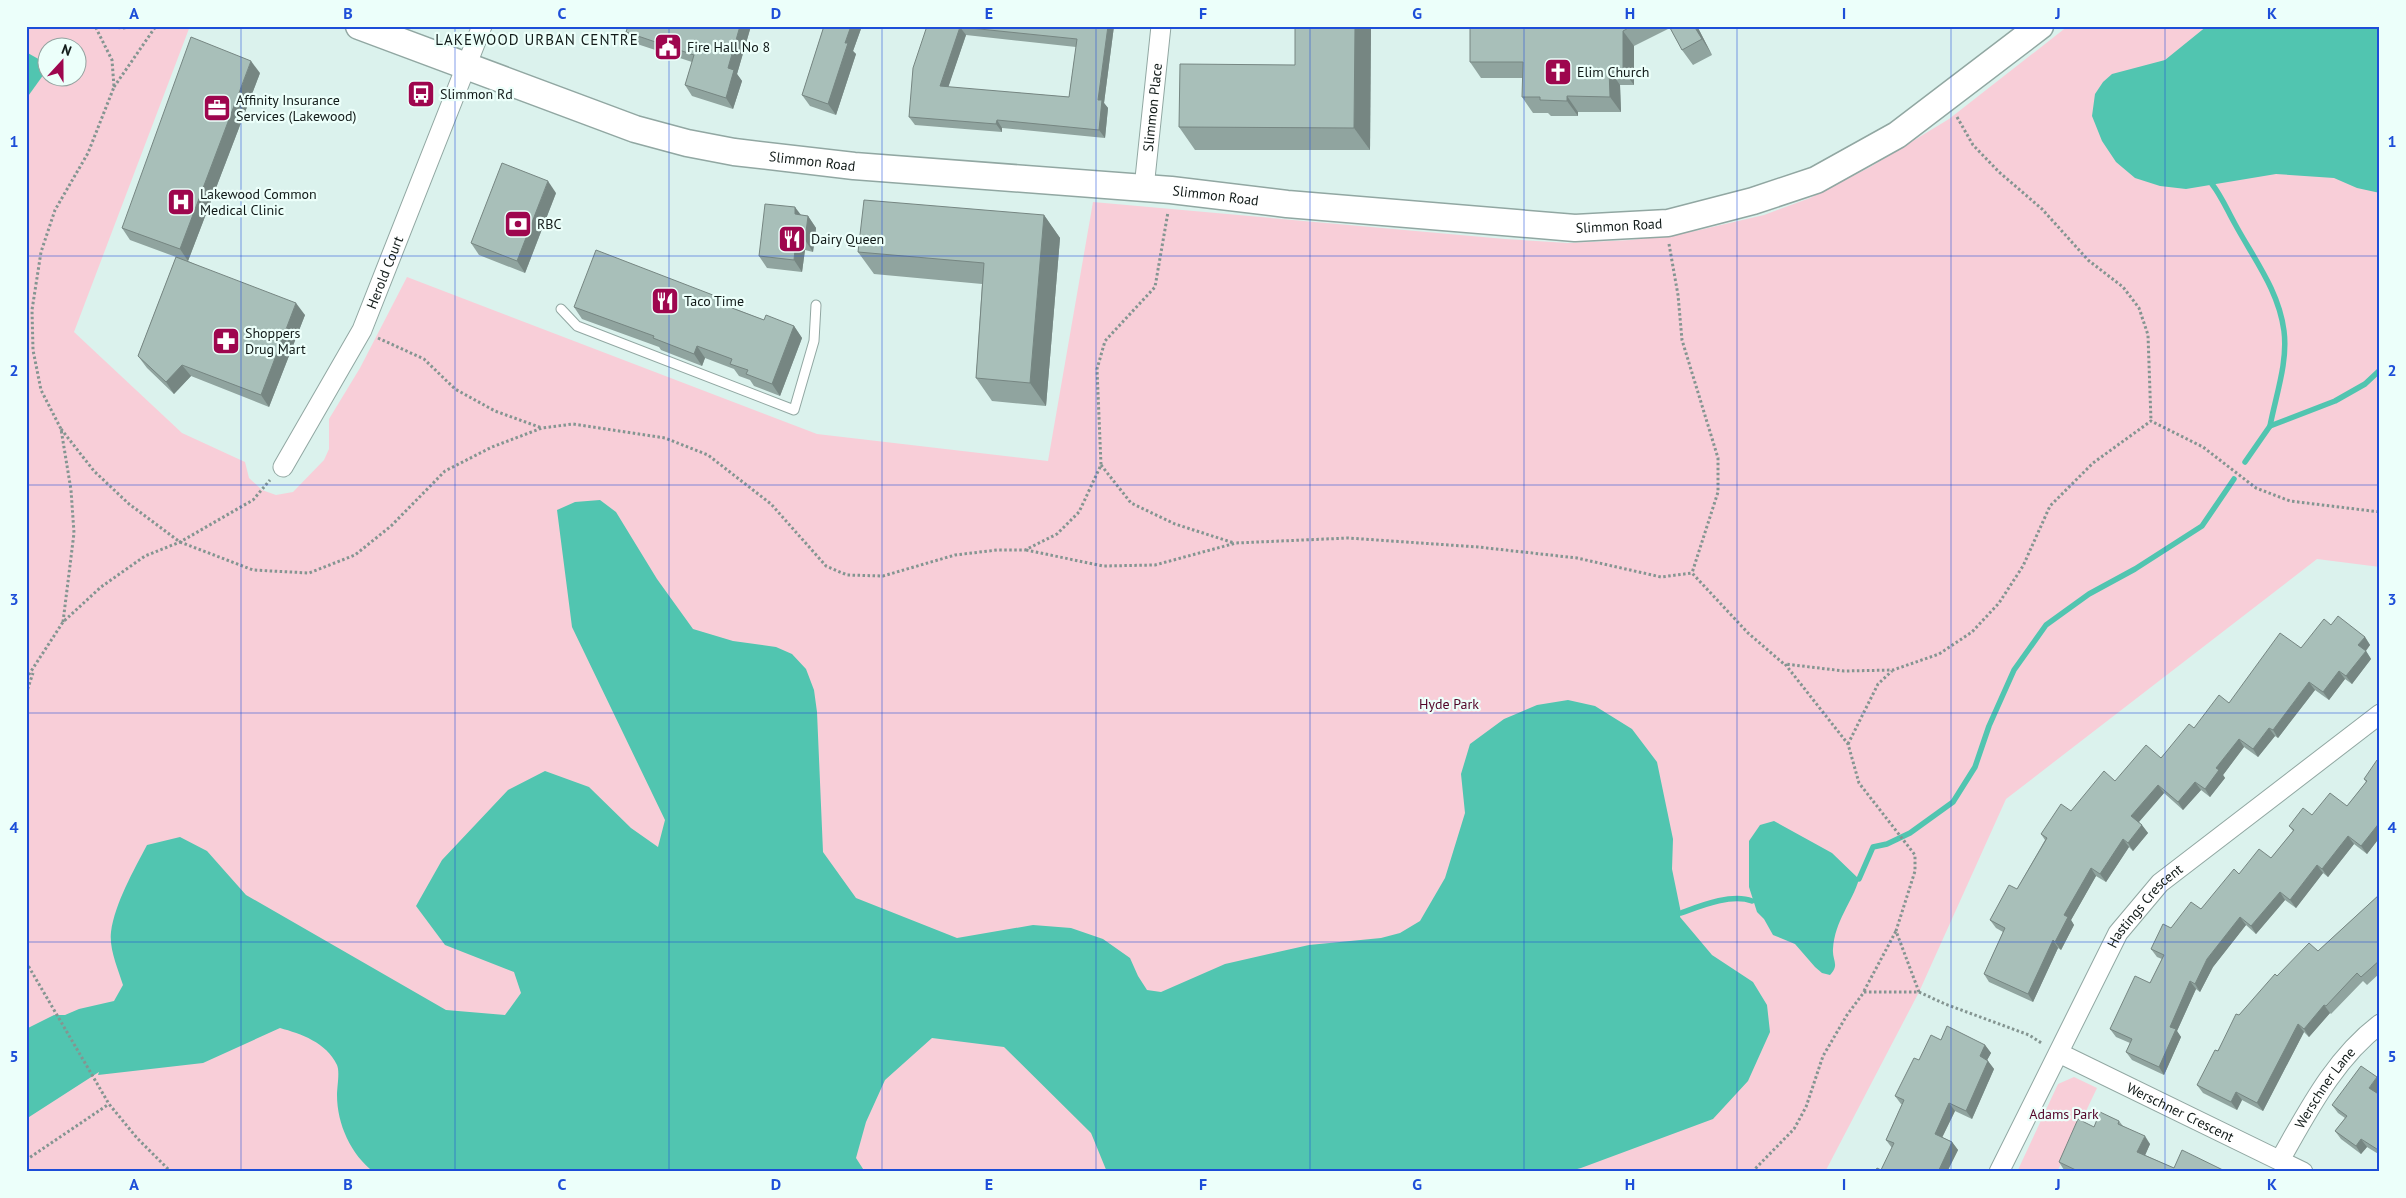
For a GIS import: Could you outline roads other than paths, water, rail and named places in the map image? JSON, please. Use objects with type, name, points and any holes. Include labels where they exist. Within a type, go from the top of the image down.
[{"type":"street","name":"Slimmon Road","points":[[359,26],[635,129],[687,143],[734,152],[854,166],[1033,178],[1171,190],[1287,204],[1575,228],[1668,223],[1753,201],[1816,180],[1897,135],[2040,26]]},
{"type":"street","name":"Herold Court","points":[[283,467],[362,330],[482,26]]},
{"type":"street","name":"Slimmon Place","points":[[1144,188],[1161,26]]},
{"type":"street","name":"Hastings Crescent","points":[[1999,1172],[2051,1048],[2118,933],[2160,884],[2380,714]]},
{"type":"street","name":"Werschner Lane","points":[[2280,1160],[2325,1081],[2360,1039],[2380,1024]]},
{"type":"street","name":"Werschner Crescent","points":[[2051,1048],[2303,1172]]},
{"type":"lane","points":[[561,309],[577,326],[794,410],[814,341],[816,305]]},
{"type":"waterway","points":[[2212,184],[2265,276],[2281,316],[2285,343],[2284,355],[2281,379],[2270,426]]},
{"type":"waterway","points":[[2245,462],[2270,426],[2335,401],[2365,384],[2380,370]]},
{"type":"waterway","points":[[1859,879],[1873,847],[1887,844],[1910,833],[1953,802],[1975,767],[1989,726],[2014,670],[2046,625],[2089,594],[2135,569],[2202,526],[2234,479]]},
{"type":"waterway","points":[[1681,913],[1726,899],[1752,901]]},
{"type":"place","name":"Fire Hall No 8","points":[[668,47]]},
{"type":"place","name":"Elim Church","points":[[1558,72]]},
{"type":"place","name":"Slimmon Rd","points":[[421,94]]},
{"type":"place","name":"Affinity Insurance Services (Lakewood)","points":[[217,108]]},
{"type":"place","name":"Lakewood Common Medical Clinic","points":[[181,202]]},
{"type":"place","name":"RBC","points":[[518,224]]},
{"type":"place","name":"Dairy Queen","points":[[792,239]]},
{"type":"place","name":"Taco Time","points":[[665,301]]},
{"type":"place","name":"Shoppers Drug Mart","points":[[226,341]]},
{"type":"district","name":"LAKEWOOD URBAN CENTRE","points":[[537,40]]},
{"type":"park label","name":"Hyde Park","points":[[1449,704]]},
{"type":"park label","name":"Adams Park","points":[[2064,1114]]}]
